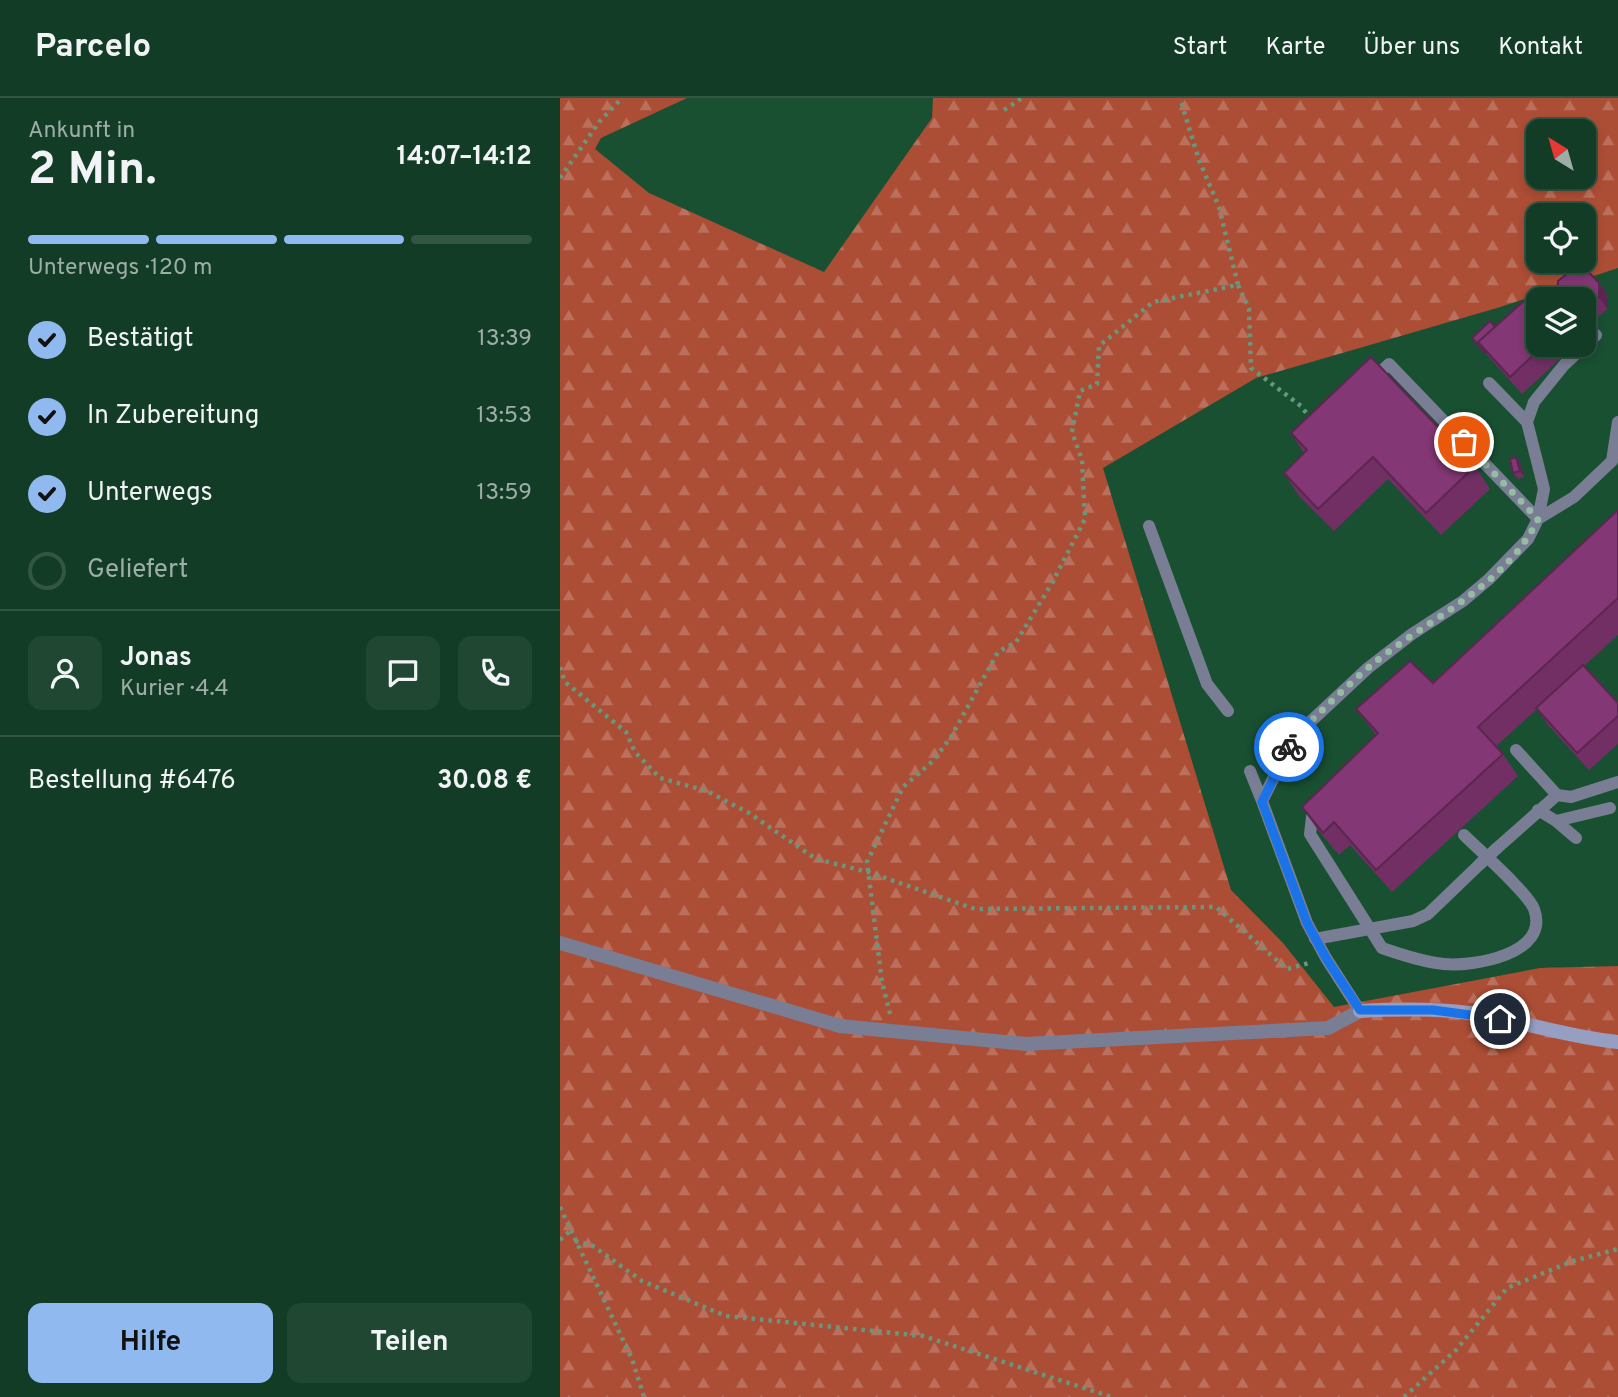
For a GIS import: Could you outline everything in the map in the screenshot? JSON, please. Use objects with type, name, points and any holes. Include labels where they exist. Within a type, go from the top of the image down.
[{"type":"street","points":[[560,943],[840,1026],[1026,1044],[1328,1028],[1360,1010],[1469,1013],[1569,1035],[1618,1042]]},
{"type":"lane","points":[[1527,422],[1534,402],[1573,357]]},
{"type":"lane","points":[[1359,392],[1389,364],[1538,519]]},
{"type":"lane","points":[[1262,802],[1294,737],[1368,668],[1489,579],[1528,539],[1538,519],[1544,489],[1527,422],[1489,383]]},
{"type":"lane","points":[[1538,519],[1574,497],[1612,461],[1618,422]]},
{"type":"lane","points":[[1149,526],[1207,684],[1228,711]]},
{"type":"lane","points":[[1516,750],[1557,795],[1571,797],[1618,782]]},
{"type":"lane","points":[[1250,771],[1315,939],[1360,1010]]},
{"type":"lane","points":[[1315,939],[1413,921],[1428,914],[1557,795]]},
{"type":"lane","points":[[1331,798],[1312,817],[1310,834],[1382,948],[1413,958],[1444,964],[1485,961],[1512,952],[1528,940],[1535,925],[1533,907],[1464,835]]},
{"type":"lane","points":[[1556,821],[1610,808]]},
{"type":"lane","points":[[1538,810],[1576,838]]},
{"type":"path","points":[[560,178],[599,122],[622,98]]},
{"type":"path","points":[[1004,110],[1022,98]]},
{"type":"path","points":[[1180,98],[1199,160],[1219,207],[1238,285],[1249,309],[1251,368],[1301,406],[1317,429]]},
{"type":"path","points":[[894,1031],[882,982],[867,862],[903,787],[933,761],[951,737],[998,652],[1016,642],[1051,585],[1085,519],[1082,460],[1072,432],[1080,391],[1097,384],[1099,346],[1153,302],[1238,285]]},
{"type":"path","points":[[560,667],[565,682],[626,732],[635,752],[660,778],[707,791],[749,813],[816,859],[868,872],[975,909],[1216,907],[1287,969],[1326,958]]},
{"type":"path","points":[[560,1207],[632,1359],[644,1397]]},
{"type":"path","points":[[560,1240],[571,1230]]},
{"type":"path","points":[[575,1241],[593,1246],[642,1281],[726,1316],[923,1336],[1112,1397]]},
{"type":"path","points":[[1404,1397],[1456,1350],[1507,1288],[1573,1261],[1618,1249]]},
{"type":"green space","points":[[560,98],[687,98],[601,138],[595,149],[649,193],[824,272],[932,118],[933,98],[1618,98],[1618,268],[1561,287],[1526,287],[1526,298],[1256,378],[1103,468],[1231,890],[1283,943],[1334,1007],[1540,968],[1618,966],[1618,1397],[560,1397]]},
{"type":"building","points":[[1568,273],[1590,273],[1599,283],[1599,297],[1596,300],[1596,287],[1558,287],[1558,281]]},
{"type":"building","points":[[1526,299],[1526,357],[1531,357],[1510,377],[1478,342]]},
{"type":"building","points":[[1490,321],[1495,327],[1478,342],[1486,354],[1472,338]]},
{"type":"building","points":[[1371,357],[1475,466],[1426,513],[1373,457],[1318,509],[1284,473],[1307,450],[1291,433]]},
{"type":"building","points":[[1516,457],[1520,471],[1513,473],[1510,459]]},
{"type":"building","points":[[1618,510],[1618,598],[1478,727],[1503,754],[1376,870],[1334,822],[1323,833],[1302,807],[1378,733],[1356,709],[1410,661],[1433,683]]},
{"type":"building","points":[[1583,665],[1618,703],[1618,716],[1577,753],[1536,708]]},
{"type":"way so far","points":[[1289,747],[1294,737],[1368,668],[1412,634],[1463,601],[1528,539],[1538,519],[1464,442]]},
{"type":"route","points":[[1289,747],[1262,802],[1307,923],[1360,1010],[1433,1010],[1500,1019]]}]
